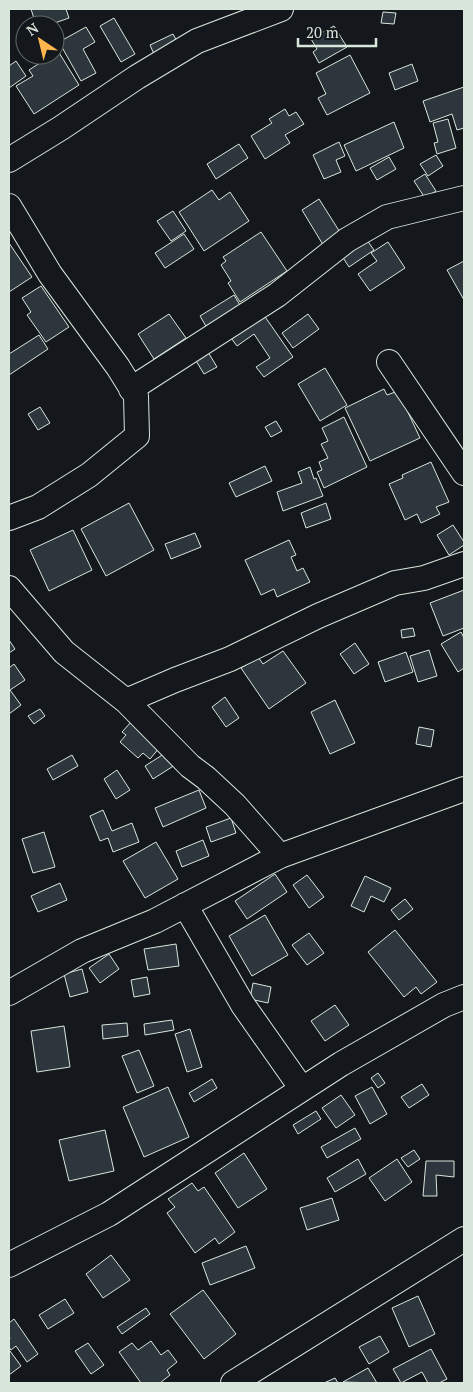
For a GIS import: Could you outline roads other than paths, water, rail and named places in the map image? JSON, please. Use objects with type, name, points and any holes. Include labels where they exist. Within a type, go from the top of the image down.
[{"type":"street","points":[[9,160],[197,40],[281,9]]},
{"type":"street","points":[[131,389],[277,295],[347,240],[387,217],[464,198]]},
{"type":"street","points":[[9,206],[50,274],[118,367],[136,396],[137,436],[89,475],[38,507],[9,518]]},
{"type":"street","points":[[389,362],[464,473]]},
{"type":"street","points":[[126,701],[230,659],[318,616],[395,584],[424,578],[464,564]]},
{"type":"street","points":[[9,588],[64,652],[126,701],[185,760],[236,805],[280,856]]},
{"type":"street","points":[[9,993],[82,951],[155,921],[280,856],[464,789]]},
{"type":"street","points":[[185,905],[243,1005],[302,1089]]},
{"type":"street","points":[[9,1265],[109,1214],[342,1064],[444,1005],[464,997]]},
{"type":"street","points":[[233,1383],[464,1239]]}]
